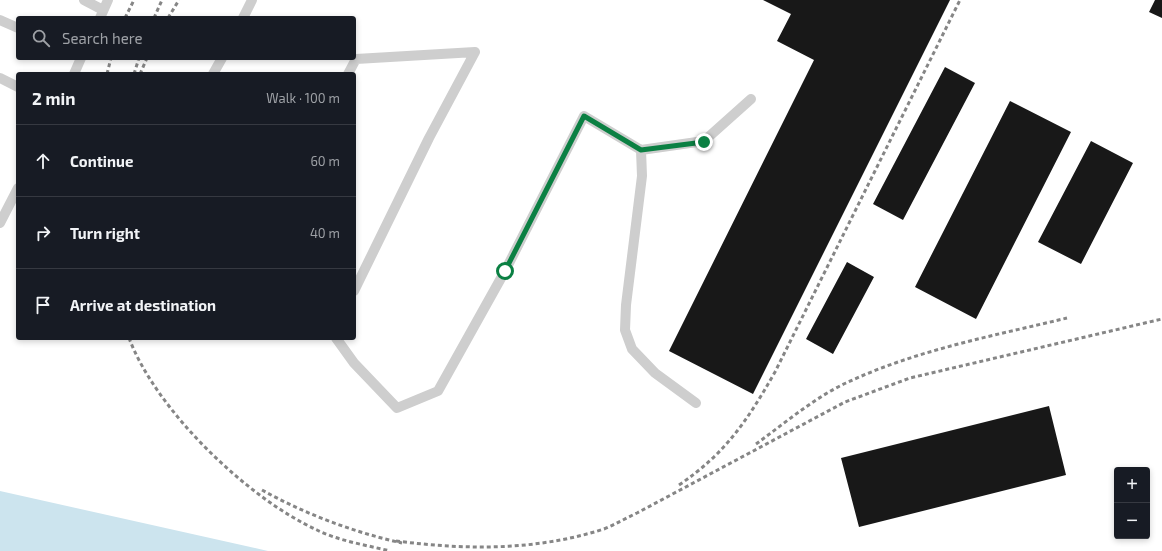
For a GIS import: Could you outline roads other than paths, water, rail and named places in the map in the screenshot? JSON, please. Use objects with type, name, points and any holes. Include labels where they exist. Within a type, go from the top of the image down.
[{"type":"lane","points":[[84,0],[102,14],[108,0]]},
{"type":"lane","points":[[244,16],[252,0]]},
{"type":"lane","points":[[0,20],[16,27]]},
{"type":"lane","points":[[356,59],[476,52],[429,138],[356,287]]},
{"type":"lane","points":[[75,72],[79,60]]},
{"type":"lane","points":[[214,72],[221,60]]},
{"type":"lane","points":[[349,72],[355,60]]},
{"type":"lane","points":[[0,78],[16,86]]},
{"type":"lane","points":[[337,340],[354,363],[397,408],[438,391],[505,271],[584,116],[641,150],[704,142],[751,99]]},
{"type":"lane","points":[[641,150],[642,176],[626,305],[625,330],[632,350],[655,374],[696,403]]},
{"type":"lane","points":[[0,223],[16,192]]},
{"type":"water","points":[[0,491],[268,551],[0,551]]},
{"type":"railway","points":[[126,16],[134,0]]},
{"type":"railway","points":[[155,16],[162,0]]},
{"type":"railway","points":[[169,16],[179,0]]},
{"type":"railway","points":[[679,485],[710,461],[723,448],[745,421],[775,372],[960,0]]},
{"type":"railway","points":[[108,72],[110,60]]},
{"type":"railway","points":[[135,72],[138,60]]},
{"type":"railway","points":[[141,72],[146,60]]},
{"type":"railway","points":[[756,444],[800,411],[834,389],[873,371],[900,361],[955,345],[1067,318]]},
{"type":"railway","points":[[396,541],[449,546],[501,547],[552,541],[604,529],[637,513],[845,402],[910,378],[1162,319]]},
{"type":"railway","points":[[130,340],[142,366],[160,394],[182,422],[207,449],[262,497],[290,516],[325,534],[343,540],[390,551]]},
{"type":"railway","points":[[262,490],[295,507],[348,528],[402,543]]}]
